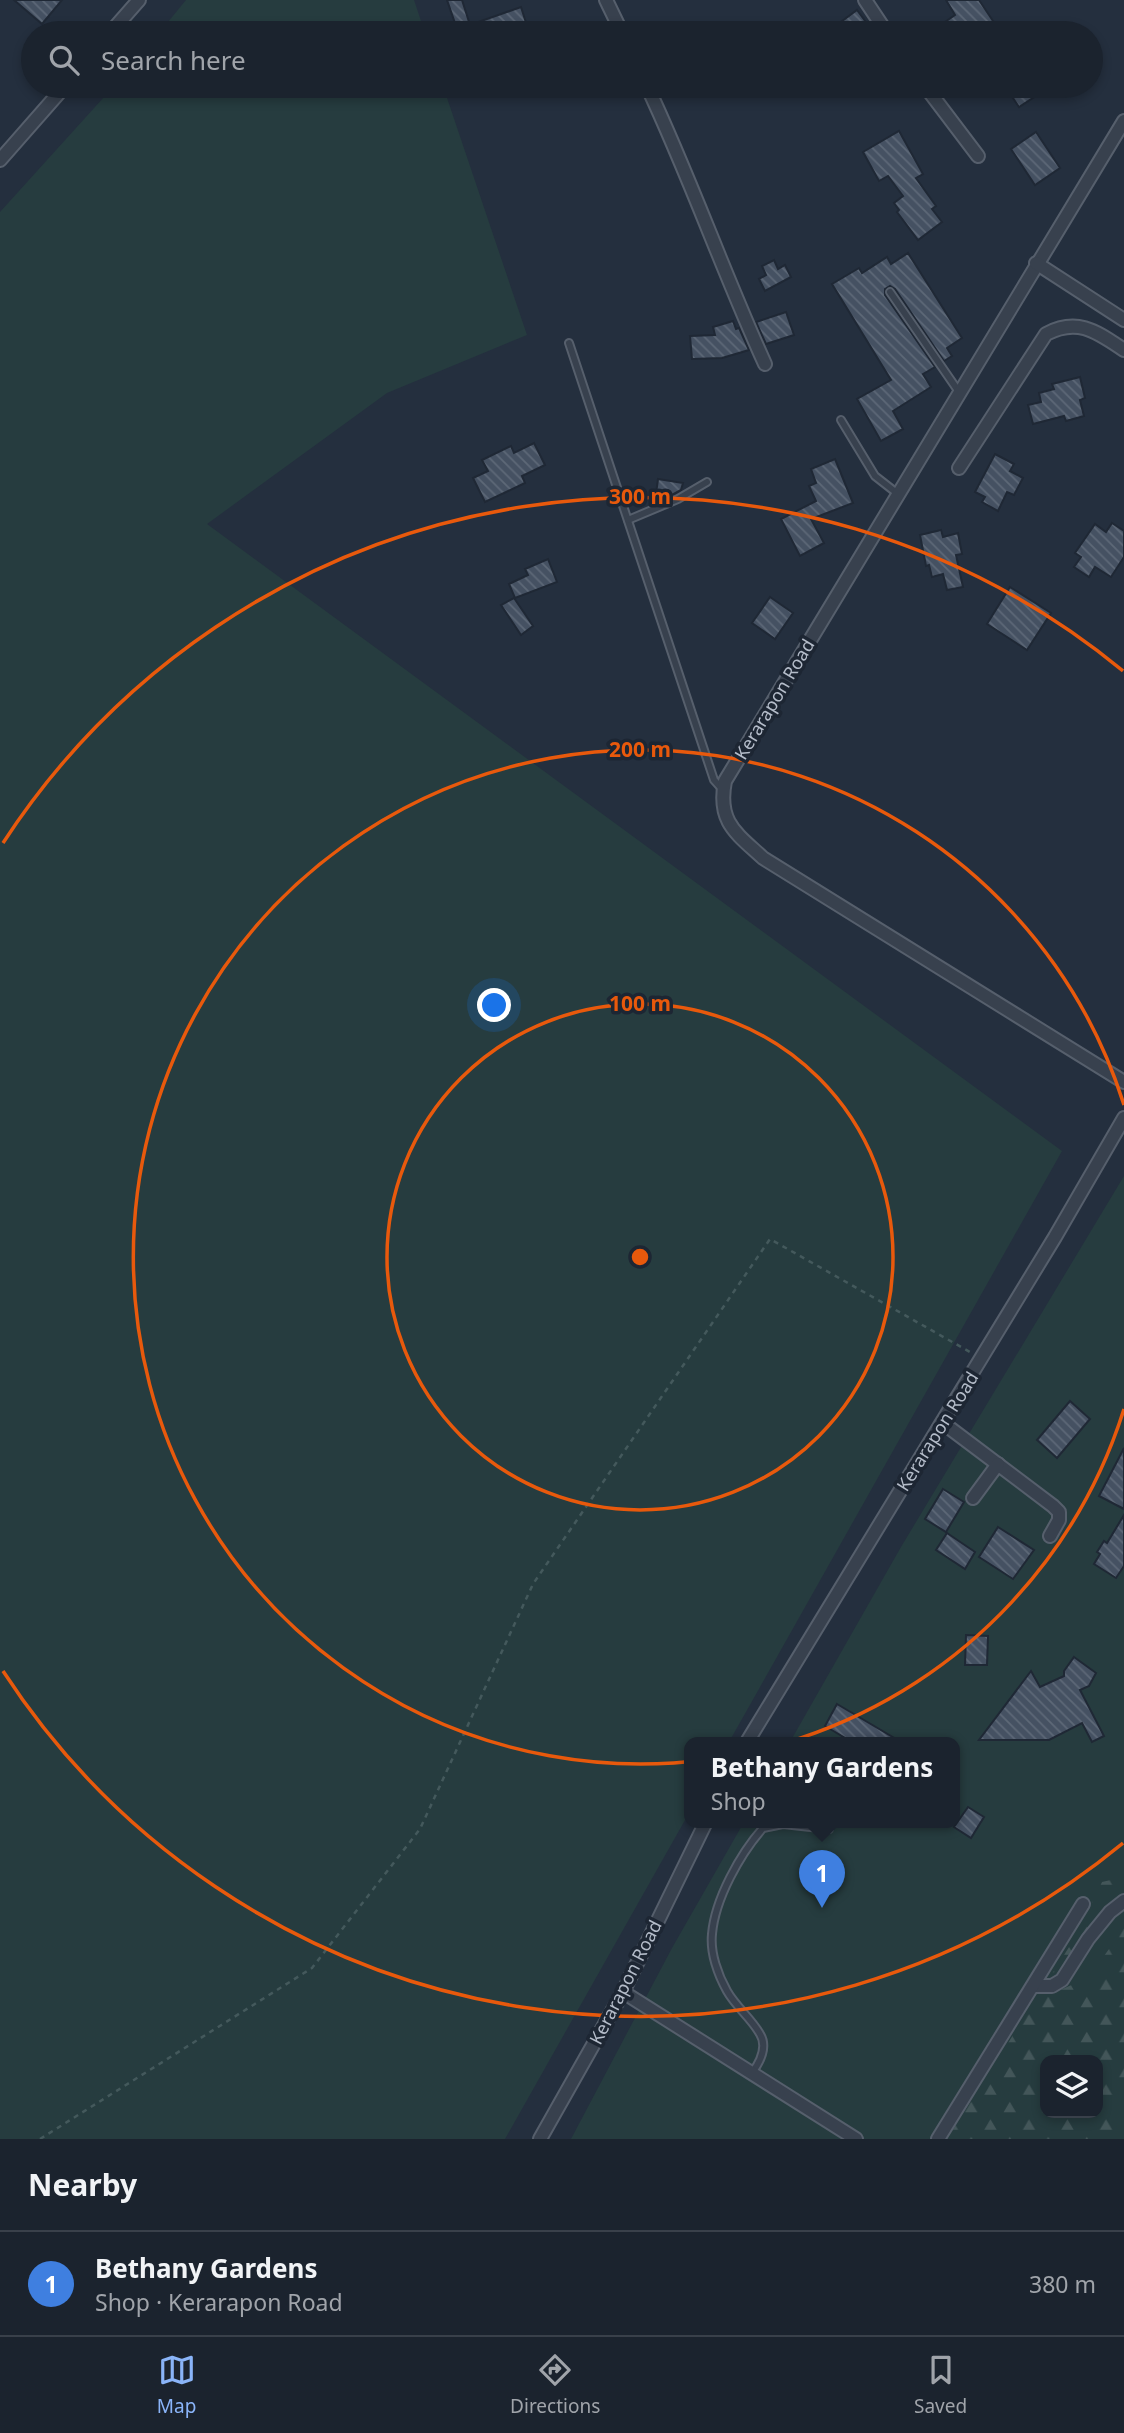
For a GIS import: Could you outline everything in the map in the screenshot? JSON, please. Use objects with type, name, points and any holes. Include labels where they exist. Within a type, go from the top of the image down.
[{"type":"street","points":[[121,21],[139,0]]},
{"type":"street","points":[[606,0],[616,21]]},
{"type":"street","points":[[865,0],[879,21]]},
{"type":"street","points":[[0,160],[54,98]]},
{"type":"street","points":[[652,98],[765,364]]},
{"type":"street","points":[[934,98],[978,156]]},
{"type":"street","name":"Kerarapon Road","points":[[723,790],[725,781],[1124,121]]},
{"type":"street","points":[[1037,263],[1124,320]]},
{"type":"street","points":[[959,468],[1046,334],[1066,326],[1079,326],[1099,334],[1124,351]]},
{"type":"street","points":[[723,790],[723,808],[732,829],[762,858],[1124,1082]]},
{"type":"street","name":"Kerarapon Road","points":[[750,1737],[982,1359],[1124,1118]]},
{"type":"street","points":[[943,1423],[1059,1512],[1059,1520],[1050,1536]]},
{"type":"street","points":[[972,1498],[998,1464]]},
{"type":"street","name":"Kerarapon Road","points":[[540,2139],[623,1992],[703,1828]]},
{"type":"street","points":[[1033,1986],[1052,1986],[1062,1980],[1088,1939],[1110,1912],[1124,1901]]},
{"type":"street","points":[[938,2139],[1083,1905]]},
{"type":"street","points":[[623,1992],[856,2139]]},
{"type":"lane","points":[[891,292],[959,392]]},
{"type":"lane","points":[[569,343],[714,780],[723,790]]},
{"type":"lane","points":[[841,420],[875,475],[898,495]]},
{"type":"lane","points":[[628,520],[678,499],[706,482]]},
{"type":"lane","points":[[752,2073],[762,2057],[761,2035],[735,2003],[719,1975],[712,1937],[718,1909],[744,1854],[763,1828]]},
{"type":"lane","points":[[821,1828],[830,1829]]},
{"type":"path","points":[[40,2139],[313,1968],[420,1829],[533,1584],[770,1239],[982,1359]]},
{"type":"green space","points":[[186,0],[414,0],[421,21],[169,21]]},
{"type":"green space","points":[[103,98],[447,98],[527,335],[387,393],[207,524],[1062,1151],[732,1737],[684,1737],[684,1822],[505,2139],[0,2139],[0,212]]},
{"type":"green space","points":[[1124,1176],[1124,2139],[571,2139],[672,1948],[741,1828],[960,1828],[960,1737],[793,1737],[901,1547]]},
{"type":"green space","points":[[1124,1877],[1124,1909],[1088,1943],[1040,1999],[1094,1975],[1124,1928],[1124,2089],[1112,2139],[947,2139],[1078,1933],[1102,1882]]},
{"type":"building","points":[[14,0],[62,0],[44,21],[38,21]]},
{"type":"building","points":[[447,0],[462,0],[469,21],[454,21]]},
{"type":"building","points":[[946,0],[979,0],[993,21],[946,21],[955,15]]},
{"type":"building","points":[[521,7],[525,21],[481,21]]},
{"type":"building","points":[[857,10],[865,21],[842,21]]},
{"type":"building","points":[[1013,98],[1033,98],[1019,107]]},
{"type":"building","points":[[899,131],[923,174],[916,178],[936,206],[932,209],[942,222],[918,240],[897,212],[899,210],[894,203],[903,196],[888,176],[879,181],[863,152]]},
{"type":"building","points":[[1036,132],[1060,168],[1035,185],[1011,149]]},
{"type":"building","points":[[908,253],[962,338],[947,348],[952,356],[944,361],[895,289],[890,286],[885,289],[885,295],[935,367],[923,374],[931,387],[893,411],[903,429],[881,441],[857,399],[891,380],[832,284],[859,268],[862,273],[887,257],[891,264]]},
{"type":"building","points":[[774,260],[778,269],[785,265],[791,277],[765,291],[759,279],[766,275],[762,266]]},
{"type":"building","points":[[786,312],[794,335],[766,344],[756,322]]},
{"type":"building","points":[[733,321],[749,350],[722,358],[692,359],[690,336],[715,335],[713,327]]},
{"type":"building","points":[[1080,377],[1085,398],[1080,400],[1084,416],[1066,421],[1064,416],[1033,424],[1028,405],[1041,402],[1039,393],[1054,389],[1052,384]]},
{"type":"building","points":[[534,443],[545,465],[522,476],[525,483],[485,502],[473,478],[488,471],[482,460],[511,446],[514,453]]},
{"type":"building","points":[[995,454],[1014,464],[1010,471],[1023,478],[1014,495],[1007,492],[998,511],[982,502],[985,497],[975,492]]},
{"type":"building","points":[[835,459],[853,503],[811,519],[824,543],[800,556],[781,519],[816,501],[809,486],[816,483],[811,469]]},
{"type":"building","points":[[658,479],[683,483],[681,490],[670,496],[656,494]]},
{"type":"building","points":[[1112,523],[1124,531],[1124,557],[1111,577],[1095,567],[1089,577],[1074,567],[1081,557],[1075,553],[1095,524],[1106,532]]},
{"type":"building","points":[[941,530],[943,537],[958,533],[962,554],[956,555],[963,587],[947,590],[943,574],[932,577],[929,565],[926,566],[920,535]]},
{"type":"building","points":[[548,559],[557,582],[515,598],[509,584],[528,575],[525,569]]},
{"type":"building","points":[[1010,587],[1051,613],[1027,650],[987,624]]},
{"type":"building","points":[[770,597],[793,613],[775,639],[752,623]]},
{"type":"building","points":[[514,598],[533,626],[521,635],[501,605]]},
{"type":"building","points":[[1070,1401],[1090,1419],[1057,1458],[1037,1440]]},
{"type":"building","points":[[1124,1448],[1124,1509],[1099,1496]]},
{"type":"building","points":[[943,1489],[964,1502],[946,1532],[925,1519]]},
{"type":"building","points":[[1124,1515],[1124,1566],[1116,1578],[1094,1564],[1100,1554],[1097,1552],[1104,1541],[1107,1543]]},
{"type":"building","points":[[998,1527],[1034,1550],[1013,1579],[979,1557]]},
{"type":"building","points":[[947,1533],[975,1552],[965,1569],[936,1550]]},
{"type":"building","points":[[966,1635],[988,1636],[987,1665],[965,1665]]},
{"type":"building","points":[[1074,1657],[1096,1673],[1089,1686],[1080,1690],[1104,1736],[1092,1742],[1082,1723],[1049,1740],[979,1740],[1031,1671],[1040,1687],[1064,1676],[1064,1671]]},
{"type":"building","points":[[837,1704],[893,1737],[844,1737],[825,1726]]},
{"type":"building","points":[[968,1807],[984,1817],[971,1838],[956,1828],[960,1828],[960,1818]]},
{"type":"place","name":"Bethany Gardens","points":[[822,1908]]}]
